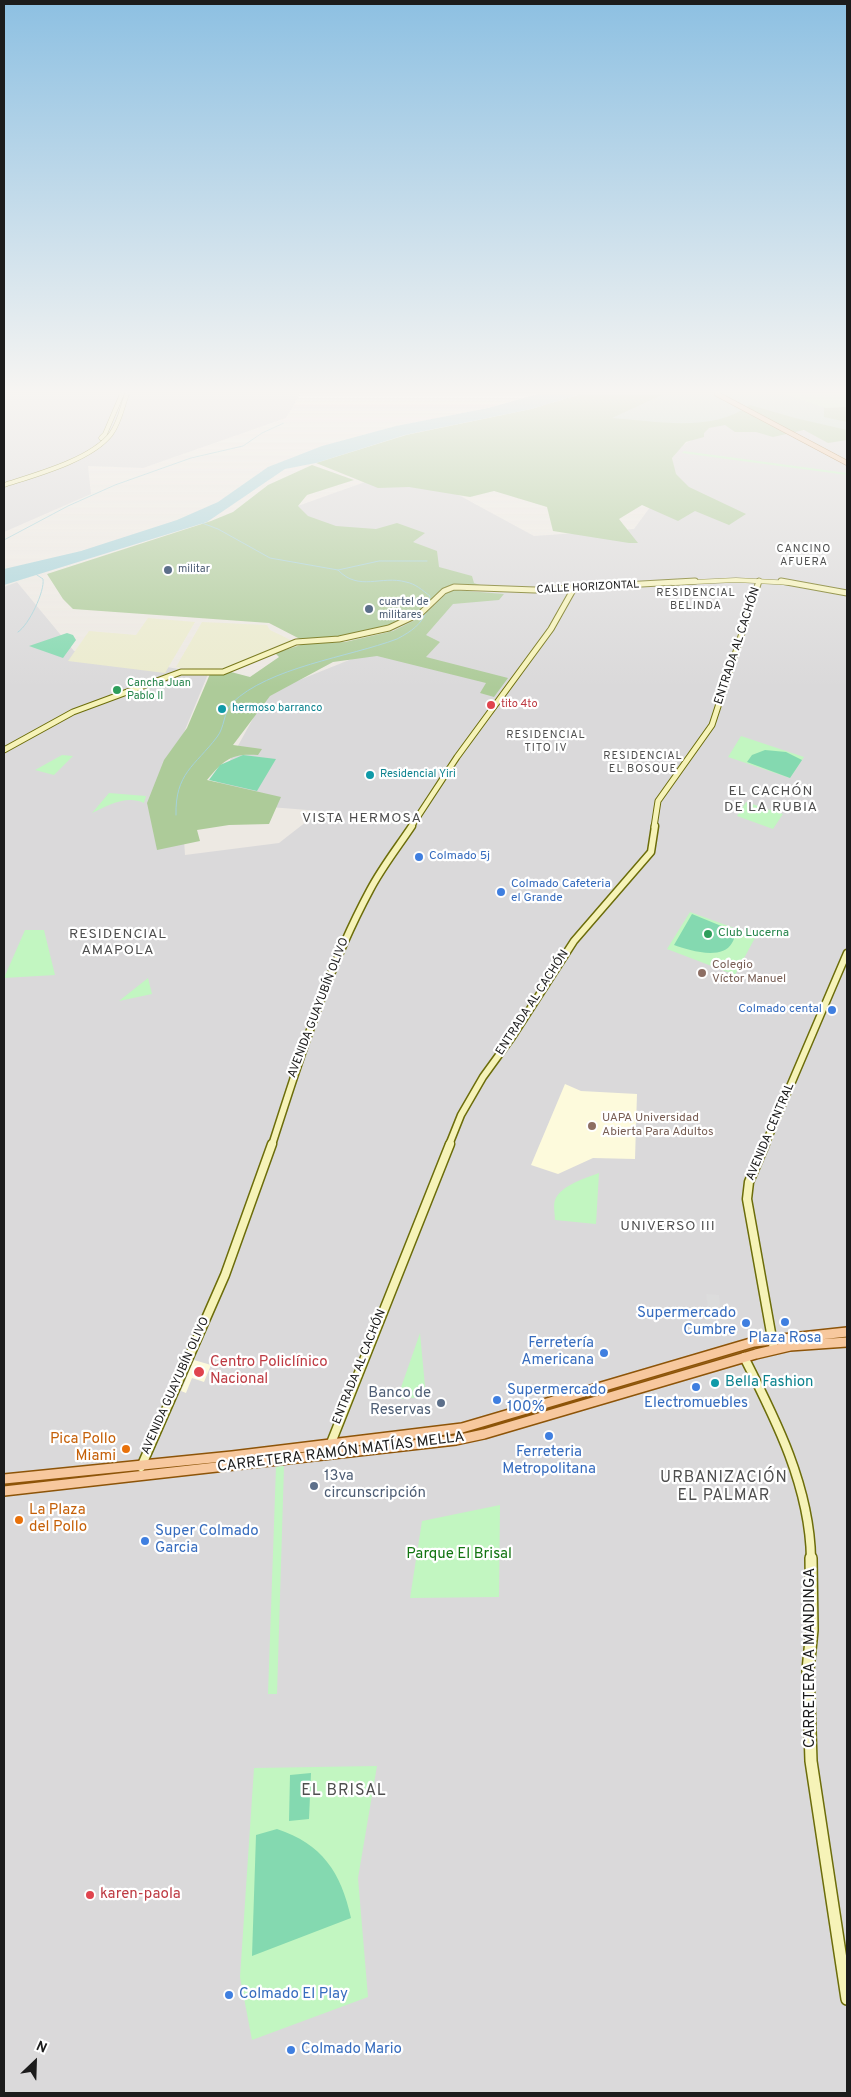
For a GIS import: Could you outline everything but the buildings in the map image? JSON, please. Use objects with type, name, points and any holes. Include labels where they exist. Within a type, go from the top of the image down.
[{"type":"main road","name":"CALLE HORIZONTAL","points":[[4,750],[73,712],[168,676],[185,672],[223,672],[265,653],[296,642],[364,634],[389,628],[421,613],[444,591],[454,587],[508,592],[759,581],[781,582],[847,593]]},
{"type":"main road","name":"ENTRADA AL CACHÓN","points":[[329,1456],[330,1444],[461,1115],[483,1077],[512,1038],[574,941],[650,852],[658,801],[712,725],[759,581]]},
{"type":"main road","name":"AVENIDA GUAYUBÍN OLIVO","points":[[140,1471],[232,1258],[291,1082],[335,965],[359,910],[375,881],[457,756],[551,629],[573,590]]},
{"type":"main road","name":"AVENIDA CENTRAL","points":[[774,1349],[750,1222],[747,1199],[749,1182],[847,953]]},
{"type":"main road","name":"CARRETERA RAMÓN MATÍAS MELLA","points":[[4,1492],[330,1444],[423,1434],[485,1423],[772,1338],[847,1332]]},
{"type":"main road","name":"CARRETERA RAMÓN MATÍAS MELLA","points":[[4,1479],[140,1471],[329,1456],[422,1446],[484,1434],[774,1349],[847,1342]]},
{"type":"main road","name":"CARRETERA A MANDINGA","points":[[744,1357],[777,1422],[806,1508],[811,1547],[812,1630],[808,1679],[811,1752],[847,1999]]},
{"type":"shaded area","points":[[4,492],[91,492],[91,494],[4,532]]},
{"type":"shaded area","points":[[337,492],[453,492],[534,536],[634,529],[661,492],[847,492],[847,2093],[4,2093],[4,587],[17,582],[74,651],[208,674],[178,747],[185,855],[279,843],[320,811],[207,802],[267,693],[379,648],[426,576],[264,518]]},
{"type":"shaded area","name":"UAPA Universidad Abierta Para Adultos","points":[[565,1084],[581,1091],[637,1094],[635,1159],[593,1158],[558,1174],[531,1165]]},
{"type":"shaded area","points":[[706,1294],[719,1295],[720,1308],[728,1310],[732,1332],[711,1329]]},
{"type":"shaded area","name":"Centro Policlínico Nacional","points":[[194,1360],[211,1365],[204,1382],[192,1378],[186,1393],[181,1391]]},
{"type":"green space","points":[[259,492],[317,492],[307,495],[298,506],[308,516],[336,526],[376,529],[397,523],[425,533],[413,542],[437,551],[439,567],[472,576],[474,583],[495,590],[449,587],[421,612],[389,627],[366,634],[316,640],[300,639],[269,623],[73,609],[63,599],[47,574],[211,521],[233,512]]},
{"type":"green space","points":[[439,492],[491,492],[470,497]]},
{"type":"green space","points":[[497,492],[699,492],[746,514],[729,525],[695,511],[678,521],[642,505],[619,519],[638,543],[629,543],[553,531],[547,507]]},
{"type":"green space","points":[[449,591],[504,594],[499,600],[453,604],[426,635],[440,642],[426,657],[508,678],[494,697],[480,693],[486,683],[377,656],[333,662],[270,696],[233,745],[262,749],[258,755],[241,755],[229,759],[218,767],[207,780],[281,797],[269,824],[229,825],[197,830],[200,841],[157,850],[147,803],[164,760],[187,728],[210,674],[231,672],[250,677],[279,657],[275,653],[304,644],[345,642],[393,631],[423,616]]},
{"type":"green space","points":[[148,618],[195,622],[165,673],[68,661],[89,631],[136,635]]},
{"type":"green space","points":[[202,622],[267,625],[270,630],[295,642],[255,656],[228,669],[208,671],[176,667]]},
{"type":"green space","points":[[67,633],[73,635],[76,640],[63,658],[29,646]]},
{"type":"green space","points":[[741,736],[804,757],[790,778],[728,757]]},
{"type":"green space","points":[[765,750],[786,752],[802,760],[790,778],[747,762],[752,755]]},
{"type":"green space","points":[[62,755],[73,756],[54,775],[35,770]]},
{"type":"green space","points":[[243,755],[276,759],[257,791],[209,780],[220,765]]},
{"type":"green space","points":[[109,793],[146,796],[144,803],[131,800],[124,801],[111,804],[92,813]]},
{"type":"green space","points":[[746,802],[783,814],[773,829],[737,816]]},
{"type":"green space","points":[[690,912],[756,936],[735,975],[667,949]]},
{"type":"green space","name":"Club Lucerna","points":[[692,914],[736,932],[732,943],[721,952],[713,953],[704,953],[674,945]]},
{"type":"green space","points":[[25,930],[44,930],[55,975],[4,978]]},
{"type":"green space","points":[[148,978],[152,994],[119,1001]]},
{"type":"green space","points":[[599,1173],[596,1224],[555,1220],[554,1202],[558,1195],[568,1186]]},
{"type":"green space","points":[[420,1333],[426,1397],[397,1399]]},
{"type":"green space","points":[[284,1466],[277,1694],[268,1694],[276,1467]]},
{"type":"green space","name":"Parque El Brisal","points":[[500,1505],[499,1597],[410,1598],[422,1521]]},
{"type":"green space","points":[[377,1766],[358,1878],[368,1997],[252,2040],[240,1977],[254,1768]]},
{"type":"green space","points":[[311,1773],[309,1819],[289,1821],[290,1775]]},
{"type":"green space","points":[[277,1829],[293,1835],[306,1843],[327,1862],[342,1887],[351,1918],[252,1956],[256,1835]]},
{"type":"water","points":[[232,492],[251,492],[207,522],[4,585],[4,569],[81,551],[177,520],[218,502]]},
{"type":"waterway","points":[[4,540],[68,506],[100,492]]},
{"type":"waterway","points":[[202,523],[218,529],[270,558],[338,570]]},
{"type":"waterway","points":[[338,570],[379,561],[427,561]]},
{"type":"waterway","points":[[338,570],[346,577],[362,582],[397,580],[410,583],[430,596],[429,602]]},
{"type":"waterway","points":[[18,632],[27,622],[39,599],[43,579],[34,573]]},
{"type":"waterway","points":[[176,815],[179,789],[183,780],[194,763],[220,733],[227,711],[232,703],[267,680],[310,664],[397,639],[416,627],[428,609]]},
{"type":"place","name":"militar","points":[[168,570]]},
{"type":"place","name":"cuartel de militares","points":[[369,609]]},
{"type":"place","name":"Cancha Juan Pablo II","points":[[117,690]]},
{"type":"place","name":"tito 4to","points":[[491,705]]},
{"type":"place","name":"hermoso barranco","points":[[222,709]]},
{"type":"place","name":"Residencial Yiri","points":[[370,775]]},
{"type":"place","name":"Colmado 5j","points":[[419,857]]},
{"type":"place","name":"Colmado Cafeteria el Grande","points":[[501,892]]},
{"type":"place","name":"Club Lucerna","points":[[708,934]]},
{"type":"place","name":"Colegio Víctor Manuel","points":[[702,973]]},
{"type":"place","name":"Colmado cental","points":[[832,1010]]},
{"type":"place","name":"UAPA Universidad Abierta Para Adultos","points":[[592,1126]]},
{"type":"place","name":"Plaza Rosa","points":[[785,1322]]},
{"type":"place","name":"Supermercado Cumbre","points":[[746,1323]]},
{"type":"place","name":"Ferretería Americana","points":[[604,1353]]},
{"type":"place","name":"Centro Policlínico Nacional","points":[[199,1372]]},
{"type":"place","name":"Bella Fashion","points":[[715,1383]]},
{"type":"place","name":"Electromuebles","points":[[696,1387]]},
{"type":"place","name":"Supermercado 100%","points":[[497,1400]]},
{"type":"place","name":"Banco de Reservas","points":[[441,1403]]},
{"type":"place","name":"Ferreteria Metropolitana","points":[[549,1436]]},
{"type":"place","name":"Pica Pollo Miami","points":[[126,1449]]},
{"type":"place","name":"13va circunscripción","points":[[314,1486]]},
{"type":"place","name":"La Plaza del Pollo","points":[[19,1520]]},
{"type":"place","name":"Super Colmado Garcia","points":[[145,1541]]},
{"type":"place","name":"karen-paola","points":[[90,1895]]},
{"type":"place","name":"Colmado El Play","points":[[229,1995]]},
{"type":"place","name":"Colmado Mario","points":[[291,2050]]},
{"type":"district","name":"CANCINO AFUERA","points":[[804,556]]},
{"type":"district","name":"RESIDENCIAL BELINDA","points":[[696,600]]},
{"type":"district","name":"RESIDENCIAL TITO IV","points":[[546,742]]},
{"type":"district","name":"RESIDENCIAL EL BOSQUE","points":[[643,763]]},
{"type":"district","name":"EL CACHÓN DE LA RUBIA","points":[[771,800]]},
{"type":"district","name":"VISTA HERMOSA","points":[[362,819]]},
{"type":"district","name":"RESIDENCIAL AMAPOLA","points":[[118,944]]},
{"type":"district","name":"UNIVERSO III","points":[[668,1227]]},
{"type":"district","name":"URBANIZACIÓN EL PALMAR","points":[[724,1488]]},
{"type":"district","name":"EL BRISAL","points":[[344,1792]]}]
